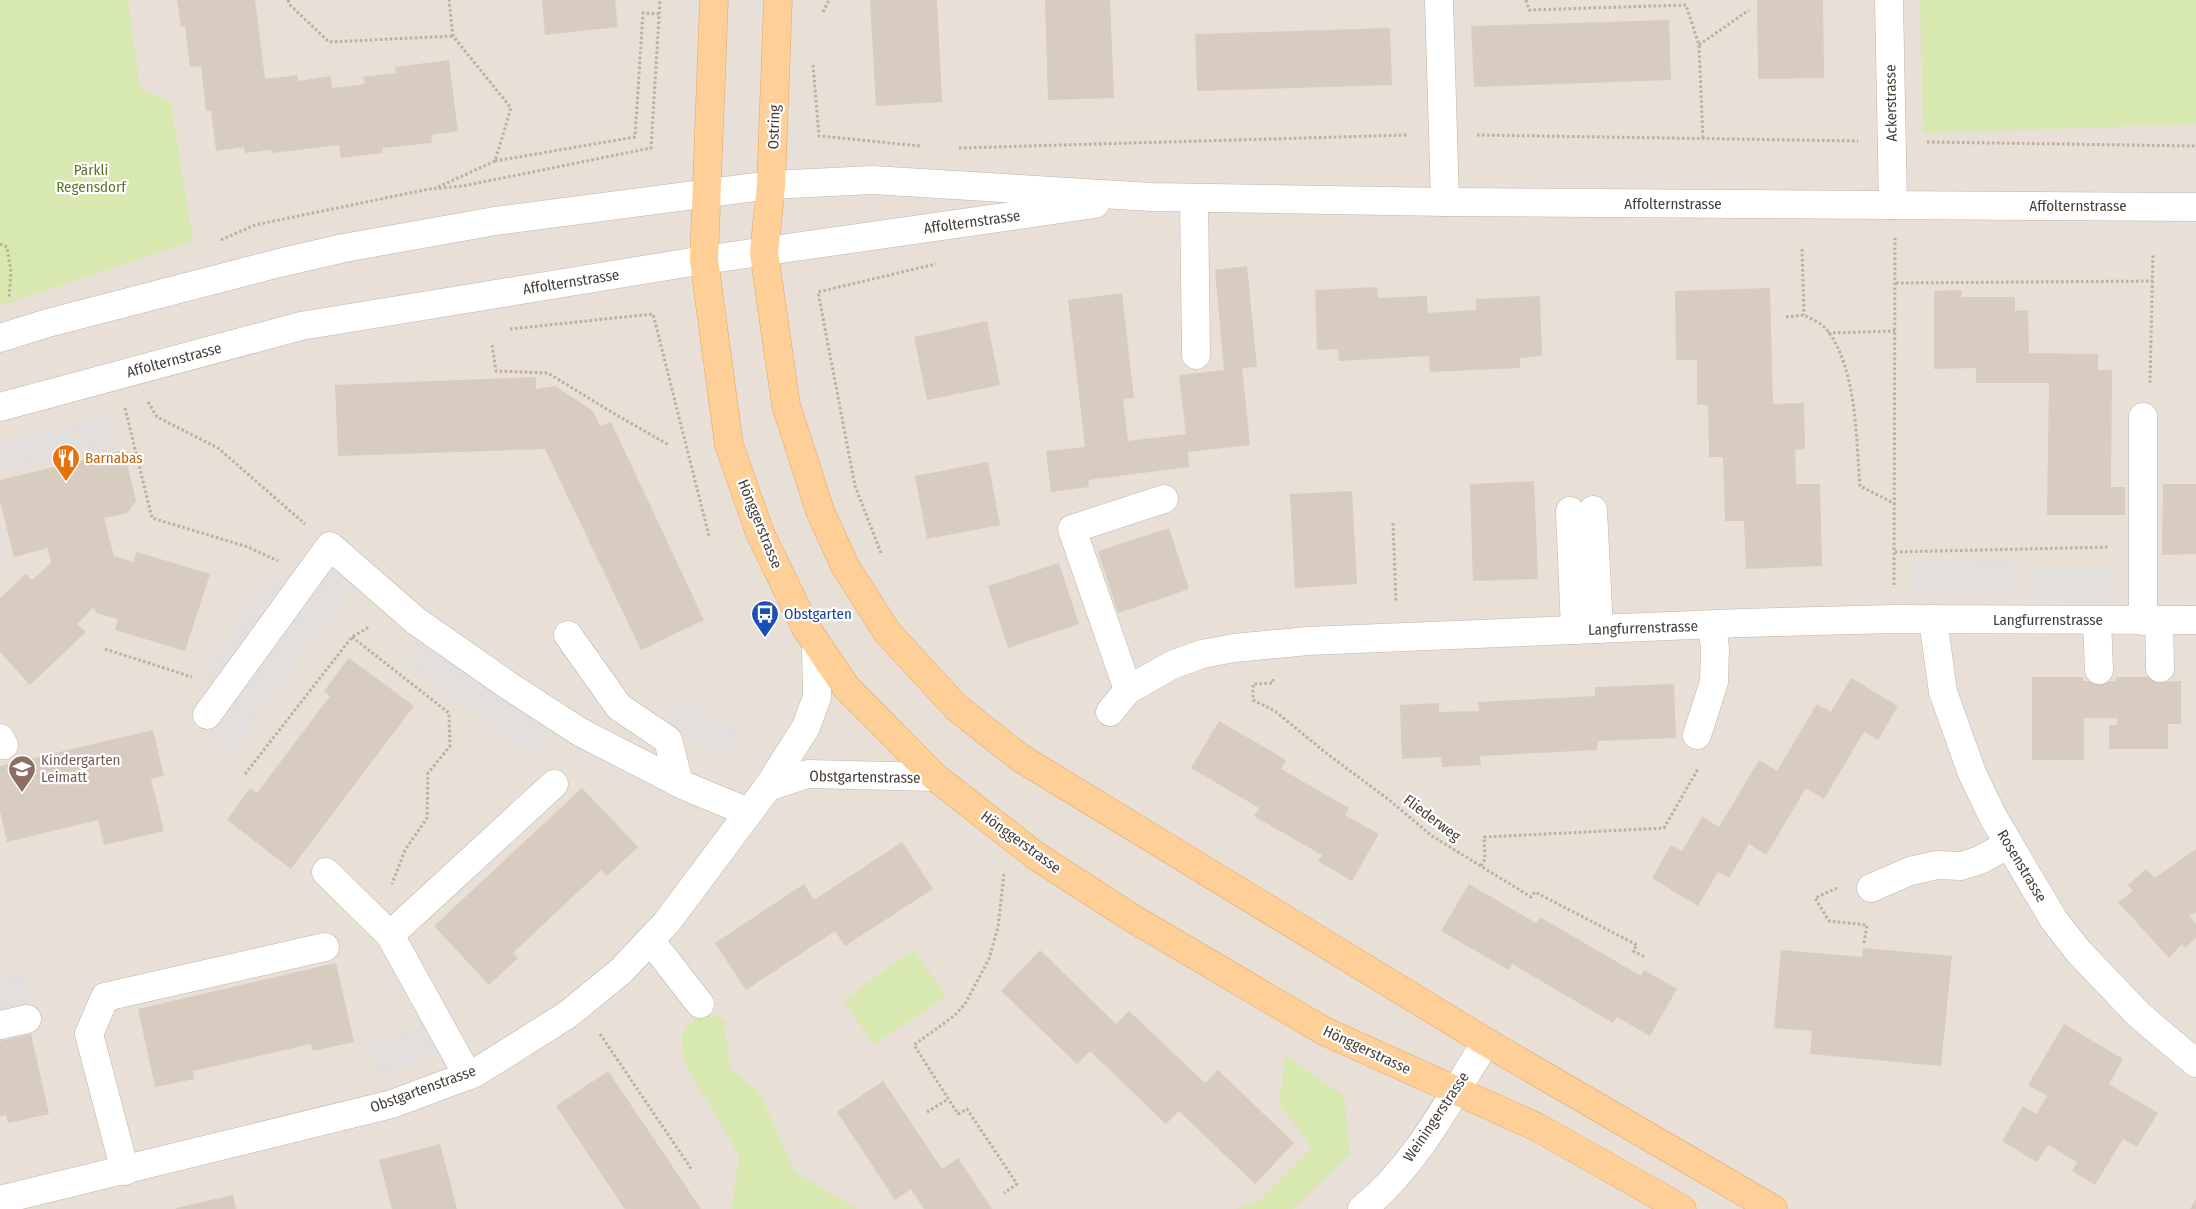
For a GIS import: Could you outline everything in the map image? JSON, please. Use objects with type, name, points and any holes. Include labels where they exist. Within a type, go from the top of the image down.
[{"type":"main road","points":[[707,194],[714,0]]},
{"type":"main road","name":"Ostring","points":[[764,253],[771,185],[778,0]]},
{"type":"main road","name":"Hönggerstrasse","points":[[707,194],[704,260],[729,445],[760,533],[806,628],[846,687],[935,777],[1036,856],[1132,918],[1324,1031],[1537,1127],[1682,1209]]},
{"type":"main road","points":[[764,253],[786,405],[820,511],[845,566],[887,632],[957,708],[1019,757],[1486,1042],[1773,1209]]},
{"type":"street","points":[[1439,0],[1445,202]]},
{"type":"street","name":"Ackerstrasse","points":[[1890,0],[1893,205]]},
{"type":"street","name":"Affolternstrasse","points":[[0,338],[259,268],[344,248],[495,221],[771,185],[872,180],[1150,197],[1445,202],[2196,207]]},
{"type":"street","name":"Affolternstrasse","points":[[0,407],[301,326],[704,260],[1150,197]]},
{"type":"street","points":[[1194,198],[1196,355]]},
{"type":"street","points":[[2143,417],[2142,546],[2151,620],[2160,668]]},
{"type":"street","points":[[1128,690],[1072,529],[1164,499]]},
{"type":"street","points":[[1582,510],[1587,630]]},
{"type":"street","points":[[215,705],[330,546],[416,621],[509,686],[580,732],[679,783],[748,812]]},
{"type":"street","name":"Langfurrenstrasse","points":[[1110,712],[1128,690],[1172,665],[1202,654],[1234,648],[1308,641],[1712,625],[1933,619],[2196,620]]},
{"type":"street","name":"Rosenstrasse","points":[[1933,619],[1943,692],[1972,773],[1993,817],[2054,920],[2078,951],[2139,1014],[2196,1063]]},
{"type":"street","points":[[2097,620],[2099,670]]},
{"type":"street","points":[[1697,735],[1714,682],[1715,648],[1712,625]]},
{"type":"street","points":[[568,635],[619,707],[668,740],[679,783]]},
{"type":"street","name":"Obstgartenstrasse","points":[[0,1200],[125,1171],[392,1104],[468,1076],[559,1020],[621,971],[667,922],[768,787],[806,727],[817,697],[816,644]]},
{"type":"street","name":"Obstgartenstrasse","points":[[768,787],[808,774],[935,777]]},
{"type":"street","points":[[384,928],[554,784]]},
{"type":"street","points":[[1872,888],[1910,870],[1937,865],[1961,866],[1980,860],[2009,844]]},
{"type":"street","points":[[326,872],[384,928],[468,1076]]},
{"type":"street","points":[[650,940],[700,1004]]},
{"type":"street","points":[[125,1171],[89,1034],[105,997],[325,947]]},
{"type":"street","points":[[0,1025],[27,1019]]},
{"type":"street","name":"Weiningerstrasse","points":[[1362,1209],[1381,1194],[1425,1140],[1486,1042]]},
{"type":"path","points":[[288,0],[290,5],[329,42],[453,36]]},
{"type":"path","points":[[449,0],[453,36],[511,108],[495,161]]},
{"type":"path","points":[[659,14],[643,12],[635,137],[495,161],[436,188],[463,186],[651,148],[660,0]]},
{"type":"path","points":[[823,12],[829,0]]},
{"type":"path","points":[[1526,0],[1529,10],[1686,5],[1699,44],[1702,139]]},
{"type":"path","points":[[1699,44],[1749,10]]},
{"type":"path","points":[[812,58],[818,136],[923,146]]},
{"type":"path","points":[[951,148],[1444,134],[2196,146]]},
{"type":"path","points":[[1893,205],[1896,283],[1894,587]]},
{"type":"path","points":[[0,244],[8,247],[11,272],[8,307]]},
{"type":"path","points":[[1802,249],[1804,314]]},
{"type":"path","points":[[2143,417],[2150,403],[2153,253]]},
{"type":"path","points":[[880,552],[855,486],[818,292],[945,262]]},
{"type":"path","points":[[1896,283],[2153,280]]},
{"type":"path","points":[[506,330],[653,314],[709,536]]},
{"type":"path","points":[[1786,317],[1804,314],[1826,329],[1840,353],[1854,403],[1860,486],[1895,504]]},
{"type":"path","points":[[1828,334],[1895,331]]},
{"type":"path","points":[[492,345],[496,371],[548,373],[613,413],[669,444]]},
{"type":"path","points":[[144,395],[157,417],[218,448],[330,546]]},
{"type":"path","points":[[124,401],[152,518],[248,547],[308,576]]},
{"type":"path","points":[[1393,523],[1396,609]]},
{"type":"path","points":[[1895,552],[2142,546]]},
{"type":"path","points":[[245,774],[352,637],[402,608]]},
{"type":"path","points":[[352,637],[449,713],[450,746],[428,773],[427,818],[405,850],[384,928]]},
{"type":"path","points":[[105,649],[197,678],[215,705]]},
{"type":"path","name":"Fliederweg","points":[[1273,674],[1273,682],[1254,684],[1253,700],[1275,711],[1326,753],[1388,799],[1432,836],[1531,897],[1535,892],[1637,945],[1633,951],[1645,957]]},
{"type":"path","points":[[1481,866],[1485,859],[1484,837],[1664,828],[1698,768]]},
{"type":"path","points":[[1004,871],[998,928],[989,959],[965,1004],[954,1016],[914,1045],[958,1114],[967,1110],[1017,1184],[1004,1193]]},
{"type":"path","points":[[580,1005],[692,1170]]},
{"type":"path","points":[[927,1112],[948,1099]]},
{"type":"shaded area","points":[[0,0],[2196,0],[2196,1209],[0,1209]]},
{"type":"shaded area","points":[[113,415],[119,442],[0,471],[0,443]]},
{"type":"shaded area","points":[[0,521],[7,551],[0,553]]},
{"type":"shaded area","points":[[2013,560],[2013,589],[1909,590],[1909,561]]},
{"type":"shaded area","points":[[330,565],[355,582],[232,751],[208,734]]},
{"type":"shaded area","points":[[2028,567],[2112,567],[2112,598],[2028,599]]},
{"type":"shaded area","points":[[277,570],[287,577],[212,680],[202,673]]},
{"type":"shaded area","points":[[419,637],[552,730],[533,754],[401,661]]},
{"type":"shaded area","points":[[679,699],[743,733],[728,761],[664,726]]},
{"type":"shaded area","points":[[23,973],[30,1002],[0,1009],[0,978]]},
{"type":"shaded area","points":[[426,1026],[440,1052],[405,1067],[377,1076],[370,1041]]},
{"type":"green space","name":"Pärkli Regensdorf","points":[[0,0],[128,0],[140,89],[171,102],[193,241],[0,306]]},
{"type":"green space","points":[[1920,0],[2196,0],[2196,124],[1923,133]]},
{"type":"green space","points":[[914,950],[946,996],[874,1045],[843,1000]]},
{"type":"green space","points":[[703,1011],[724,1020],[730,1068],[759,1092],[795,1172],[857,1209],[732,1209],[739,1155],[685,1064],[681,1034]]},
{"type":"green space","points":[[1285,1055],[1344,1096],[1350,1154],[1293,1209],[1235,1209],[1261,1199],[1312,1148],[1279,1104]]},
{"type":"building","points":[[177,0],[255,0],[265,79],[297,75],[298,81],[331,76],[332,88],[365,84],[363,77],[396,73],[395,67],[449,60],[458,131],[431,135],[432,143],[382,148],[383,153],[341,158],[339,145],[272,153],[271,150],[245,153],[244,147],[216,151],[211,111],[206,111],[201,66],[190,67],[185,26],[181,27]]},
{"type":"building","points":[[542,0],[615,0],[618,27],[545,35]]},
{"type":"building","points":[[870,0],[937,0],[942,102],[876,106]]},
{"type":"building","points":[[1045,0],[1110,0],[1114,98],[1048,100]]},
{"type":"building","points":[[1757,0],[1823,0],[1824,78],[1758,79]]},
{"type":"building","points":[[1669,20],[1671,80],[1474,87],[1471,26]]},
{"type":"building","points":[[1390,28],[1392,85],[1197,91],[1195,34]]},
{"type":"building","points":[[1247,266],[1257,367],[1242,368],[1250,445],[1188,452],[1189,467],[1088,480],[1089,487],[1051,492],[1046,451],[1085,447],[1068,300],[1122,293],[1134,398],[1123,399],[1128,441],[1186,434],[1179,375],[1224,370],[1215,270]]},
{"type":"building","points":[[1377,287],[1378,298],[1427,296],[1428,313],[1476,310],[1476,299],[1540,296],[1542,356],[1520,358],[1520,368],[1430,372],[1429,356],[1339,361],[1338,349],[1317,350],[1315,290]]},
{"type":"building","points":[[1770,288],[1773,404],[1804,403],[1805,449],[1795,450],[1796,484],[1820,484],[1822,566],[1746,569],[1744,521],[1725,521],[1723,457],[1709,457],[1708,405],[1697,405],[1697,360],[1676,360],[1675,291]]},
{"type":"building","points":[[1962,290],[1961,297],[2015,297],[2015,311],[2028,310],[2029,353],[2098,354],[2098,370],[2112,370],[2111,487],[2125,487],[2125,515],[2047,515],[2049,383],[1976,383],[1976,368],[1934,369],[1934,291]]},
{"type":"building","points":[[987,321],[1000,385],[927,400],[914,337]]},
{"type":"building","points":[[536,377],[536,389],[555,386],[593,411],[600,426],[611,422],[704,620],[641,650],[545,449],[338,456],[335,385]]},
{"type":"building","points":[[124,450],[136,501],[127,513],[104,518],[114,556],[133,562],[137,552],[210,574],[185,651],[115,630],[118,619],[97,613],[93,608],[77,624],[86,632],[30,685],[0,652],[0,598],[26,574],[32,580],[51,563],[48,548],[14,557],[0,501],[0,480]]},
{"type":"building","points":[[988,462],[1000,525],[927,539],[915,476]]},
{"type":"building","points":[[1534,481],[1538,579],[1473,581],[1470,484]]},
{"type":"building","points":[[2163,484],[2196,484],[2196,554],[2162,555]]},
{"type":"building","points":[[1352,491],[1357,584],[1295,588],[1290,494]]},
{"type":"building","points":[[1169,528],[1189,589],[1118,613],[1098,551]]},
{"type":"building","points":[[1059,563],[1079,624],[1008,648],[988,586]]},
{"type":"building","points":[[349,658],[414,706],[291,869],[227,820],[250,788],[257,793],[330,696],[324,691]]},
{"type":"building","points":[[2032,677],[2083,677],[2083,681],[2116,681],[2116,677],[2161,677],[2161,682],[2181,681],[2181,724],[2168,724],[2168,749],[2109,749],[2109,725],[2117,725],[2117,718],[2084,718],[2084,760],[2032,760]]},
{"type":"building","points":[[1851,678],[1898,706],[1878,740],[1864,732],[1824,799],[1806,788],[1766,855],[1749,844],[1729,878],[1718,872],[1698,906],[1652,878],[1671,845],[1682,851],[1702,817],[1719,827],[1759,760],[1777,771],[1817,704],[1831,712]]},
{"type":"building","points":[[1674,684],[1676,738],[1598,741],[1597,750],[1480,756],[1481,765],[1442,767],[1441,757],[1402,759],[1400,705],[1439,703],[1439,712],[1479,711],[1478,702],[1595,696],[1595,687]]},
{"type":"building","points":[[1219,721],[1286,760],[1281,769],[1349,808],[1345,815],[1379,834],[1352,881],[1318,861],[1322,855],[1254,816],[1259,808],[1191,768]]},
{"type":"building","points":[[153,730],[164,776],[151,779],[164,831],[104,845],[98,820],[7,842],[0,811],[0,766]]},
{"type":"building","points":[[582,788],[638,847],[607,876],[601,870],[513,953],[518,958],[489,985],[434,926]]},
{"type":"building","points":[[902,842],[933,889],[845,946],[835,931],[746,990],[715,943],[804,884],[814,900]]},
{"type":"building","points":[[2196,849],[2196,912],[2189,916],[2196,924],[2196,938],[2185,948],[2182,944],[2169,958],[2118,902],[2133,891],[2128,885],[2146,869],[2155,878]]},
{"type":"building","points":[[1469,884],[1536,923],[1540,917],[1641,976],[1644,970],[1677,989],[1650,1036],[1617,1017],[1613,1023],[1512,964],[1509,970],[1441,931]]},
{"type":"building","points":[[1863,948],[1952,956],[1941,1066],[1810,1054],[1812,1031],[1774,1028],[1781,950],[1862,957]]},
{"type":"building","points":[[1040,950],[1116,1024],[1129,1011],[1205,1083],[1218,1070],[1294,1143],[1255,1184],[1179,1111],[1166,1124],[1090,1051],[1077,1064],[1001,991]]},
{"type":"building","points":[[336,963],[354,1042],[313,1051],[311,1044],[193,1071],[194,1079],[155,1087],[138,1009]]},
{"type":"building","points":[[2064,1024],[2123,1059],[2109,1084],[2158,1113],[2137,1147],[2123,1139],[2095,1185],[2072,1171],[2077,1162],[2048,1145],[2037,1162],[2002,1141],[2023,1106],[2036,1114],[2047,1096],[2028,1085]]},
{"type":"building","points":[[31,1034],[49,1114],[8,1123],[6,1115],[0,1116],[0,1041]]},
{"type":"building","points":[[608,1071],[701,1209],[625,1209],[606,1181],[556,1106]]},
{"type":"building","points":[[883,1081],[942,1169],[958,1158],[992,1209],[924,1209],[911,1189],[895,1200],[837,1112]]},
{"type":"building","points":[[440,1144],[457,1209],[392,1209],[379,1160]]},
{"type":"building","points":[[233,1195],[236,1209],[176,1209],[176,1208]]},
{"type":"building","points":[[2196,1199],[2196,1209],[2190,1209]]},
{"type":"place","name":"Barnabas","points":[[66,482]]},
{"type":"place","name":"Obstgarten","points":[[765,638]]},
{"type":"place","name":"Kindergarten Leimatt","points":[[22,793]]}]
